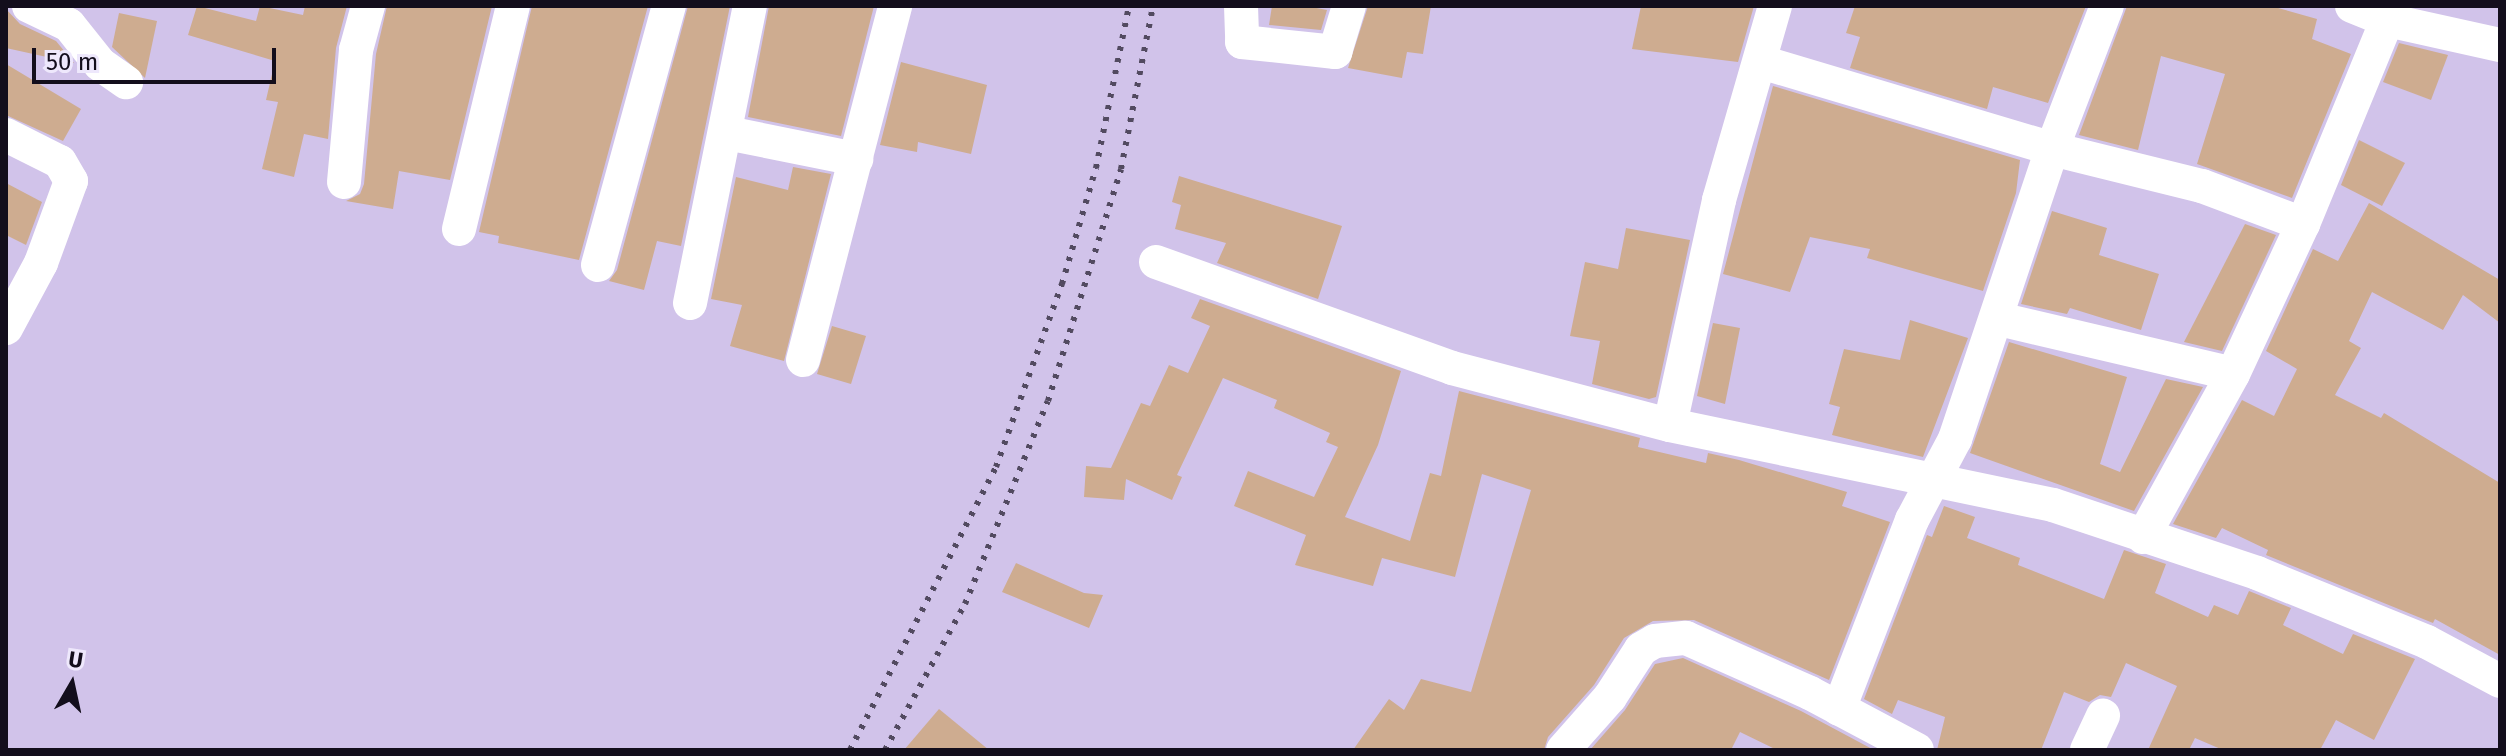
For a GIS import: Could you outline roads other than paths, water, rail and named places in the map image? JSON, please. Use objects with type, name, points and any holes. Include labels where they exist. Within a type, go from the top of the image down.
[{"type":"street","points":[[29,6],[69,25],[100,64],[126,82]]},
{"type":"street","points":[[344,182],[356,50],[368,6]]},
{"type":"street","points":[[459,229],[513,6]]},
{"type":"street","points":[[598,265],[669,6]]},
{"type":"street","points":[[690,303],[727,133],[750,6]]},
{"type":"street","points":[[803,360],[895,6]]},
{"type":"street","points":[[1241,6],[1242,42],[1335,52],[1349,6]]},
{"type":"street","points":[[1670,425],[1719,200],[1775,6]]},
{"type":"street","points":[[1839,709],[1912,520],[1955,439],[1999,319],[2052,149],[2107,6]]},
{"type":"street","points":[[2143,537],[2233,374],[2303,224],[2366,10],[2500,45]]},
{"type":"street","points":[[1761,62],[2052,149],[2202,186],[2303,224]]},
{"type":"street","points":[[727,133],[856,159]]},
{"type":"street","points":[[6,135],[60,162],[71,181],[41,263],[6,328]]},
{"type":"street","points":[[1156,262],[1423,360],[1670,425],[1932,483],[2053,505],[2257,573],[2427,642],[2500,681]]},
{"type":"street","points":[[1999,319],[2233,374]]},
{"type":"street","points":[[1563,750],[1610,697],[1641,649],[1655,641],[1686,638],[1839,709],[1917,750]]},
{"type":"street","points":[[2087,750],[2103,715]]},
{"type":"railway","points":[[850,750],[996,467],[1062,284],[1096,168],[1129,6]]},
{"type":"railway","points":[[885,750],[965,604],[1048,401],[1121,169],[1153,6]]}]
